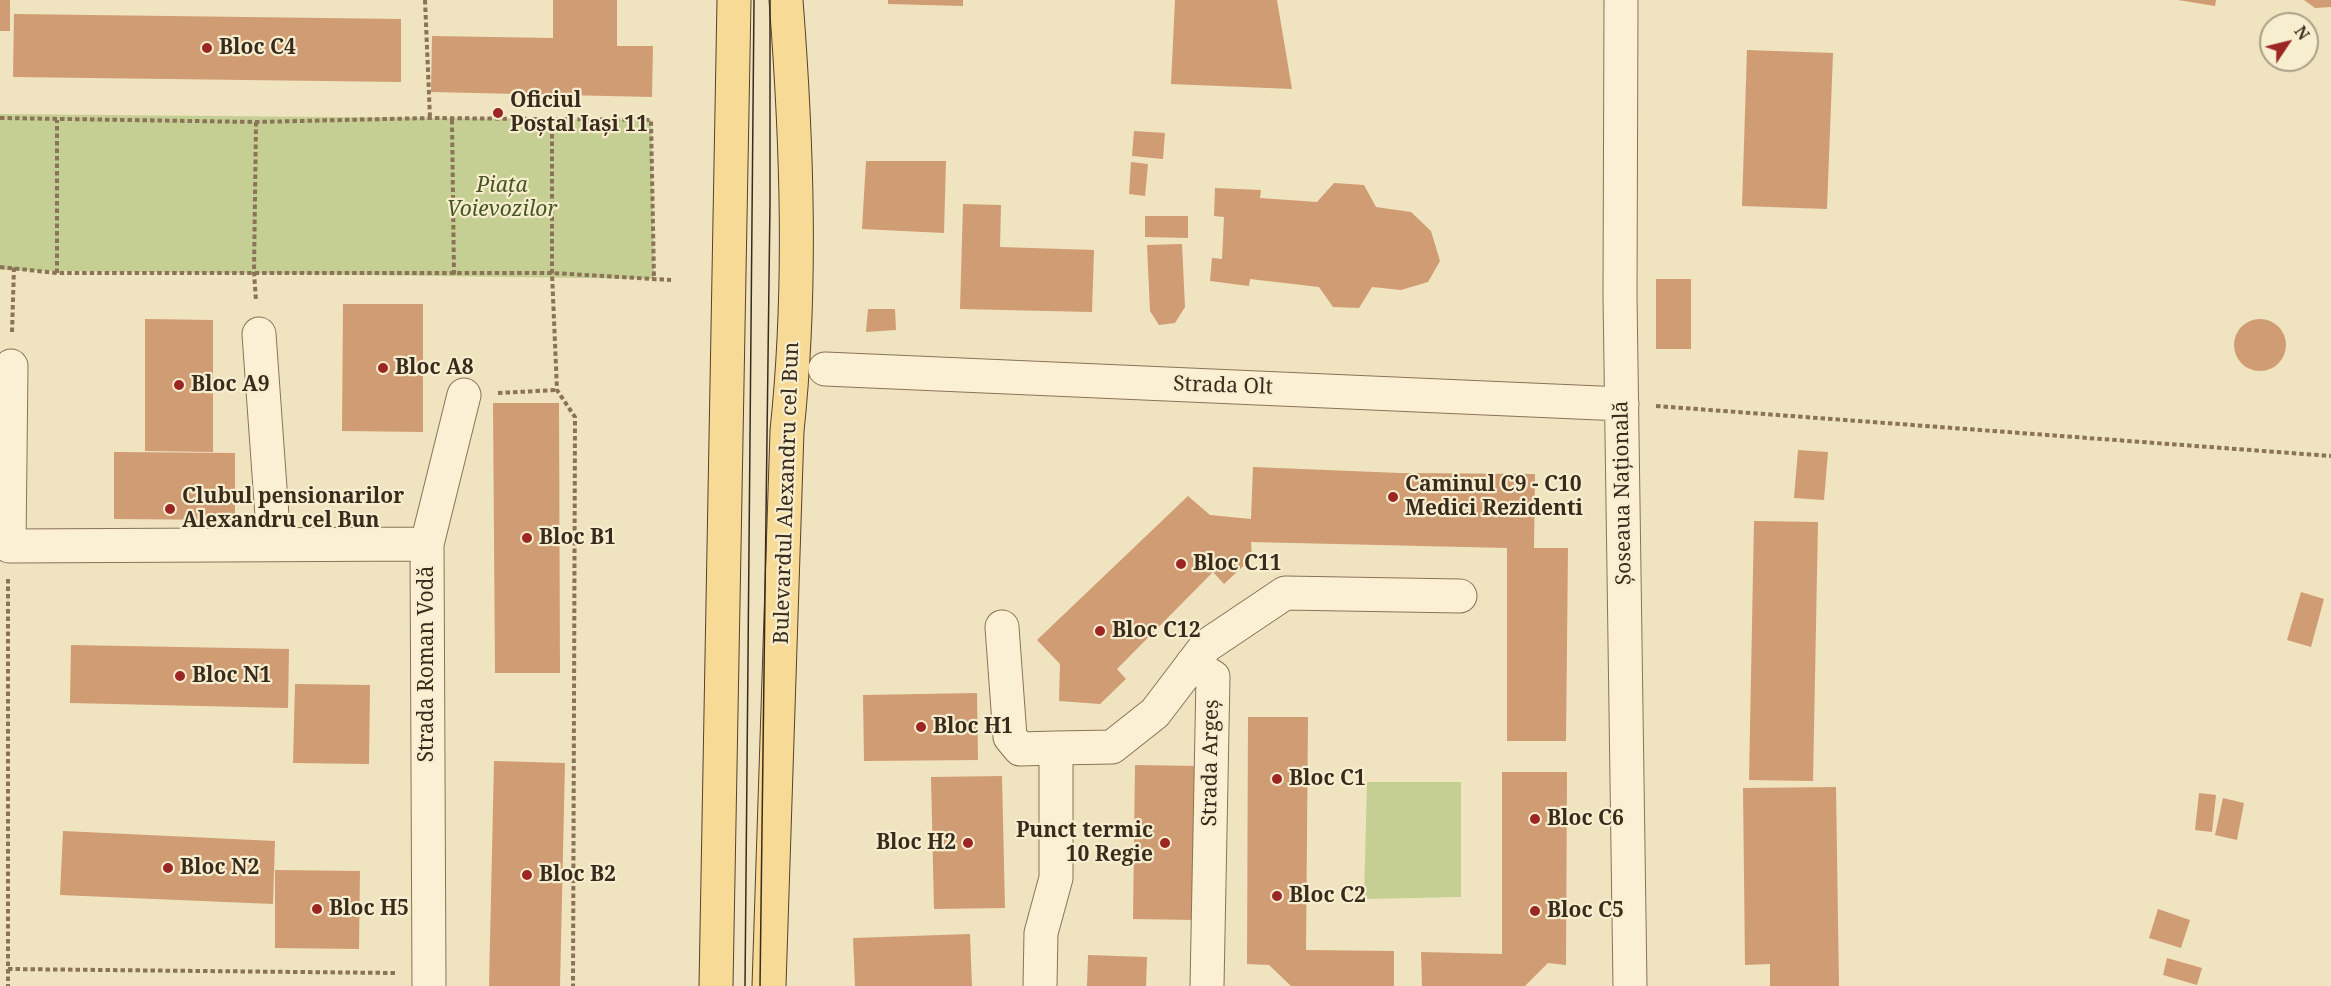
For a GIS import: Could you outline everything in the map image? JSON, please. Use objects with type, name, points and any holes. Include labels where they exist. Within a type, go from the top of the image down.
[{"type":"main road","points":[[716,986],[734,0]]},
{"type":"main road","name":"Bulevardul Alexandru cel Bun","points":[[769,986],[787,431],[793,369],[793,88],[786,0]]},
{"type":"street","name":"Șoseaua Națională","points":[[1621,0],[1622,404],[1630,986]]},
{"type":"street","points":[[259,334],[274,544]]},
{"type":"street","name":"Strada Roman Vodă","points":[[11,366],[9,546],[427,544],[429,979]]},
{"type":"street","name":"Strada Olt","points":[[825,369],[1622,404]]},
{"type":"street","points":[[427,544],[464,395]]},
{"type":"street","points":[[1002,627],[1010,737],[1020,748],[1112,747],[1155,713],[1206,646],[1285,592],[1460,596]]},
{"type":"street","name":"Strada Argeș","points":[[1192,664],[1213,677],[1207,986]]},
{"type":"street","points":[[1041,986],[1041,933],[1056,878],[1056,748]]},
{"type":"path","points":[[425,0],[430,118]]},
{"type":"path","points":[[0,118],[256,122],[430,118],[452,120],[651,120],[654,279]]},
{"type":"path","points":[[552,119],[552,273],[557,390],[575,417],[573,986]]},
{"type":"path","points":[[57,120],[57,273]]},
{"type":"path","points":[[452,120],[454,275]]},
{"type":"path","points":[[254,272],[256,122]]},
{"type":"path","points":[[0,267],[57,273],[254,272],[454,275],[552,273],[671,280]]},
{"type":"path","points":[[11,366],[14,267]]},
{"type":"path","points":[[464,395],[557,390]]},
{"type":"path","points":[[1681,408],[1766,412],[2331,456]]},
{"type":"path","points":[[0,595],[7,595],[8,986]]},
{"type":"path","points":[[8,969],[429,979]]},
{"type":"green space","name":"Piața Voievozilor","points":[[0,114],[651,120],[654,279],[0,270]]},
{"type":"green space","points":[[1367,782],[1461,782],[1461,897],[1364,899]]},
{"type":"building","points":[[0,0],[10,0],[10,31],[0,31]]},
{"type":"building","points":[[553,0],[617,0],[617,46],[653,46],[652,97],[431,92],[432,36],[553,38]]},
{"type":"building","points":[[888,0],[963,0],[963,6],[888,4]]},
{"type":"building","points":[[1175,0],[1277,0],[1292,89],[1171,84]]},
{"type":"building","points":[[2178,0],[2216,0],[2215,6]]},
{"type":"building","points":[[2304,0],[2331,0],[2331,7],[2315,8]]},
{"type":"building","name":"Bloc C4","points":[[14,14],[401,19],[401,82],[13,77]]},
{"type":"building","points":[[1747,50],[1833,53],[1827,209],[1742,206]]},
{"type":"building","points":[[1134,131],[1165,133],[1163,159],[1132,156]]},
{"type":"building","points":[[866,161],[946,161],[944,233],[862,229]]},
{"type":"building","points":[[1131,162],[1148,164],[1145,196],[1129,194]]},
{"type":"building","points":[[1334,183],[1364,185],[1376,207],[1411,212],[1431,231],[1440,261],[1428,282],[1401,290],[1372,287],[1359,308],[1333,307],[1319,287],[1250,279],[1249,286],[1210,281],[1212,258],[1222,259],[1224,217],[1214,216],[1215,188],[1261,190],[1260,198],[1317,202]]},
{"type":"building","points":[[963,204],[1001,205],[1000,247],[1094,250],[1092,312],[960,309]]},
{"type":"building","points":[[1145,216],[1188,216],[1188,238],[1145,237]]},
{"type":"building","points":[[1182,244],[1185,307],[1175,323],[1159,325],[1150,311],[1147,245]]},
{"type":"building","points":[[1656,279],[1691,279],[1691,349],[1656,349]]},
{"type":"building","name":"Bloc A8","points":[[343,304],[423,304],[423,432],[342,431]]},
{"type":"building","points":[[868,309],[895,309],[896,330],[866,332]]},
{"type":"building","name":"Bloc A9","points":[[145,319],[213,320],[213,452],[145,451]]},
{"type":"building","points":[[2260,319],[2274,323],[2282,331],[2286,345],[2282,359],[2274,367],[2260,371],[2246,367],[2238,359],[2234,345],[2238,331],[2246,323]]},
{"type":"building","name":"Bloc B1","points":[[493,403],[559,403],[560,673],[495,673]]},
{"type":"building","points":[[1798,450],[1828,452],[1824,500],[1794,498]]},
{"type":"building","points":[[114,452],[235,453],[235,520],[114,519]]},
{"type":"building","points":[[1253,467],[1400,473],[1535,474],[1534,548],[1568,548],[1566,741],[1507,741],[1507,548],[1251,542],[1252,558],[1224,584],[1213,572],[1117,669],[1126,679],[1100,704],[1059,701],[1060,664],[1037,640],[1188,496],[1210,515],[1251,519]]},
{"type":"building","points":[[1754,521],[1818,522],[1813,781],[1749,780]]},
{"type":"building","points":[[2301,592],[2324,599],[2311,647],[2287,640]]},
{"type":"building","name":"Bloc N1","points":[[71,645],[289,649],[288,708],[70,703]]},
{"type":"building","points":[[295,684],[370,685],[369,764],[293,763]]},
{"type":"building","name":"Bloc H1","points":[[977,693],[978,760],[864,761],[863,695]]},
{"type":"building","points":[[1248,717],[1308,717],[1306,950],[1394,951],[1394,986],[1291,986],[1269,965],[1247,964]]},
{"type":"building","name":"Bloc B2","points":[[494,761],[565,763],[560,986],[489,986]]},
{"type":"building","name":"Punct termic 10 Regie","points":[[1135,765],[1198,766],[1196,920],[1133,919]]},
{"type":"building","points":[[1502,772],[1567,772],[1566,965],[1548,963],[1525,986],[1422,986],[1421,952],[1502,954]]},
{"type":"building","name":"Bloc H2","points":[[1002,776],[1005,908],[934,909],[931,777]]},
{"type":"building","points":[[1836,787],[1839,986],[1770,986],[1770,964],[1745,965],[1743,788]]},
{"type":"building","points":[[2199,793],[2216,795],[2212,832],[2195,830]]},
{"type":"building","points":[[2223,798],[2244,803],[2237,840],[2215,835]]},
{"type":"building","name":"Bloc N2","points":[[63,831],[275,841],[273,904],[60,895]]},
{"type":"building","name":"Bloc H5","points":[[275,870],[360,871],[359,949],[275,948]]},
{"type":"building","points":[[2158,909],[2190,920],[2181,948],[2149,938]]},
{"type":"building","points":[[970,934],[972,986],[855,986],[853,938]]},
{"type":"building","points":[[1088,955],[1147,957],[1146,986],[1087,986]]},
{"type":"building","points":[[2167,958],[2202,968],[2197,985],[2163,975]]},
{"type":"tram line","points":[[745,986],[754,0]]},
{"type":"tram line","points":[[760,986],[770,202],[770,0]]},
{"type":"place","name":"Bloc C4","points":[[207,48]]},
{"type":"place","name":"Oficiul Poștal Iași 11","points":[[498,113]]},
{"type":"place","name":"Bloc A8","points":[[383,368]]},
{"type":"place","name":"Bloc A9","points":[[179,385]]},
{"type":"place","name":"Caminul C9 - C10 Medici Rezidenti","points":[[1393,497]]},
{"type":"place","name":"Clubul pensionarilor Alexandru cel Bun","points":[[170,509]]},
{"type":"place","name":"Bloc B1","points":[[527,538]]},
{"type":"place","name":"Bloc C11","points":[[1181,564]]},
{"type":"place","name":"Bloc C12","points":[[1100,631]]},
{"type":"place","name":"Bloc N1","points":[[180,676]]},
{"type":"place","name":"Bloc H1","points":[[921,727]]},
{"type":"place","name":"Bloc C1","points":[[1277,779]]},
{"type":"place","name":"Bloc C6","points":[[1535,819]]},
{"type":"place","name":"Bloc H2","points":[[968,843]]},
{"type":"place","name":"Punct termic 10 Regie","points":[[1165,843]]},
{"type":"place","name":"Bloc N2","points":[[168,868]]},
{"type":"place","name":"Bloc B2","points":[[527,875]]},
{"type":"place","name":"Bloc C2","points":[[1277,896]]},
{"type":"place","name":"Bloc H5","points":[[317,909]]},
{"type":"place","name":"Bloc C5","points":[[1535,911]]}]
